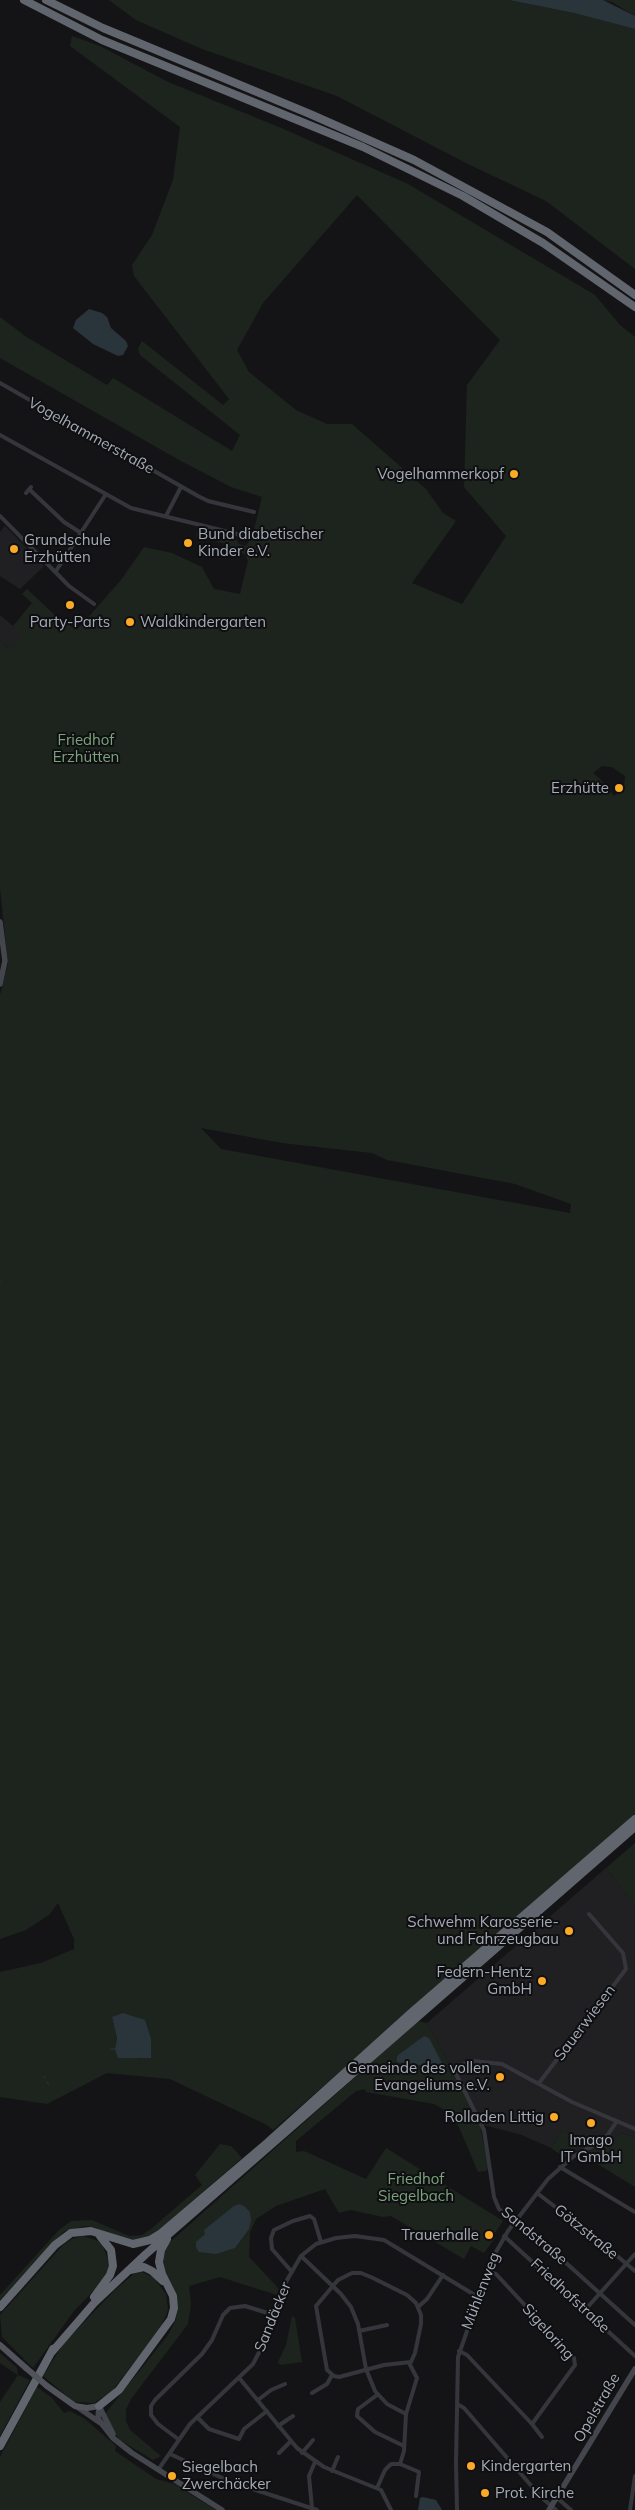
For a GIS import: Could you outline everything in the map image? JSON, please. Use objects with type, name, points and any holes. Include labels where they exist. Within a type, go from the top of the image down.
[{"type":"highway","points":[[24,0],[102,40],[363,147],[455,192],[543,243],[635,307]]},
{"type":"highway","points":[[46,0],[103,28],[310,114],[414,160],[546,232],[635,295]]},
{"type":"highway","points":[[94,2297],[635,1819]]},
{"type":"highway","points":[[425,2005],[635,1827]]},
{"type":"highway","points":[[0,2306],[64,2237],[79,2231],[97,2233],[122,2242],[138,2243],[155,2237],[175,2226]]},
{"type":"highway","points":[[51,2353],[95,2302],[175,2226]]},
{"type":"highway","points":[[98,2406],[119,2390],[169,2324],[174,2308],[170,2288],[160,2268],[160,2255],[165,2241],[175,2226]]},
{"type":"highway","points":[[0,2446],[58,2339],[110,2275],[113,2266],[111,2250],[97,2233]]},
{"type":"highway","points":[[121,2278],[134,2268],[144,2267],[152,2271],[170,2288]]},
{"type":"main road","points":[[0,2345],[47,2386],[75,2406],[87,2408],[98,2406]]},
{"type":"street","name":"Vogelhammerstraße","points":[[0,384],[208,501],[254,512]]},
{"type":"street","points":[[0,435],[131,508],[237,534],[244,538]]},
{"type":"street","points":[[166,516],[182,487]]},
{"type":"street","points":[[29,490],[64,522],[81,533]]},
{"type":"street","points":[[56,571],[106,494]]},
{"type":"street","points":[[0,516],[69,586],[94,604]]},
{"type":"street","points":[[0,922],[4,961],[0,984]]},
{"type":"street","name":"Sauerwiesen","points":[[539,2083],[626,1969],[623,1953],[589,1914]]},
{"type":"street","name":"Sandstraße","points":[[539,2083],[513,2068],[495,2062],[473,2061],[453,2068],[484,2130],[497,2206],[503,2214],[600,2293],[635,2325]]},
{"type":"street","points":[[539,2083],[572,2102],[635,2129]]},
{"type":"street","name":"Mühlenweg","points":[[457,2510],[459,2351],[488,2271],[504,2236],[537,2193],[560,2167],[578,2153],[605,2139],[617,2121]]},
{"type":"street","points":[[560,2167],[635,2212]]},
{"type":"street","name":"Götzstraße","points":[[537,2193],[591,2234],[635,2271]]},
{"type":"street","points":[[292,2272],[272,2249],[271,2238],[274,2230],[280,2226],[310,2216],[314,2219],[321,2242]]},
{"type":"street","name":"Sandäcker","points":[[158,2470],[178,2439],[197,2417],[240,2379],[259,2354],[283,2287],[301,2256],[311,2246],[321,2242],[355,2236],[384,2240],[478,2297]]},
{"type":"street","name":"Friedhofstraße","points":[[504,2236],[635,2356]]},
{"type":"street","points":[[584,2310],[635,2254]]},
{"type":"street","points":[[301,2256],[332,2286],[350,2307],[359,2331],[366,2369],[377,2394],[387,2404],[406,2414]]},
{"type":"street","name":"Sigeloring","points":[[488,2271],[496,2274],[576,2360],[574,2367],[532,2424]]},
{"type":"street","points":[[361,2273],[407,2295],[418,2307],[421,2324],[414,2357],[410,2362],[366,2369],[344,2376],[332,2375],[326,2367],[315,2309],[332,2286],[347,2274],[361,2273]]},
{"type":"street","points":[[418,2307],[427,2299],[443,2275]]},
{"type":"street","points":[[178,2439],[158,2424],[151,2416],[151,2406],[155,2400],[202,2354],[212,2340],[223,2315],[230,2308],[245,2306],[274,2315]]},
{"type":"street","points":[[359,2331],[387,2325]]},
{"type":"street","points":[[459,2351],[467,2355],[542,2437]]},
{"type":"street","points":[[400,2464],[404,2446],[406,2414],[417,2378],[410,2362]]},
{"type":"street","name":"Opelstraße","points":[[552,2509],[556,2497],[635,2369]]},
{"type":"street","points":[[312,2392],[327,2384],[332,2375]]},
{"type":"street","points":[[240,2379],[290,2442],[302,2453],[332,2471],[377,2488],[383,2492],[391,2510]]},
{"type":"street","points":[[258,2400],[271,2390],[286,2384]]},
{"type":"street","points":[[377,2394],[358,2409],[357,2416],[375,2432],[404,2446]]},
{"type":"street","points":[[457,2404],[464,2408],[552,2509]]},
{"type":"street","points":[[75,2406],[101,2423],[122,2445],[222,2510]]},
{"type":"street","points":[[98,2406],[97,2413],[101,2423]]},
{"type":"street","points":[[98,2406],[106,2423],[122,2445]]},
{"type":"street","points":[[197,2417],[209,2430],[239,2439],[244,2428],[267,2411]]},
{"type":"street","points":[[278,2426],[293,2416]]},
{"type":"street","points":[[302,2453],[313,2440]]},
{"type":"street","points":[[279,2453],[290,2442]]},
{"type":"street","points":[[170,2454],[231,2482],[317,2510]]},
{"type":"street","points":[[332,2471],[338,2458]]},
{"type":"street","points":[[312,2508],[309,2476],[315,2462]]},
{"type":"street","points":[[377,2488],[387,2467],[392,2464],[400,2464],[419,2472],[416,2496]]},
{"type":"street","points":[[630,2510],[635,2476]]},
{"type":"street","points":[[556,2497],[571,2510]]},
{"type":"shaded area","points":[[509,0],[603,0],[635,16],[635,29],[574,13]]},
{"type":"shaded area","points":[[89,309],[102,313],[107,317],[111,328],[126,341],[128,346],[123,355],[118,356],[93,344],[73,328],[76,320]]},
{"type":"shaded area","name":"Grundschule Erzhütten","points":[[5,526],[44,566],[20,589],[0,576],[0,532]]},
{"type":"shaded area","points":[[0,615],[24,635],[9,649],[0,641]]},
{"type":"shaded area","points":[[606,1868],[635,1906],[635,2137],[621,2133],[611,2141],[583,2155],[575,2150],[587,2142],[563,2130],[551,2148],[522,2135],[480,2124],[447,2069],[450,2066],[427,2023]]},
{"type":"shaded area","points":[[123,2013],[145,2020],[151,2039],[151,2058],[118,2058],[115,2049],[117,2038],[112,2017]]},
{"type":"shaded area","points":[[424,2036],[429,2038],[443,2065],[442,2068],[397,2062],[397,2056]]},
{"type":"shaded area","points":[[239,2204],[250,2212],[251,2220],[249,2229],[235,2248],[216,2254],[199,2252],[196,2242],[205,2234],[204,2230]]},
{"type":"shaded area","points":[[420,2498],[436,2500],[442,2510],[418,2510]]},
{"type":"green space","points":[[109,0],[509,0],[574,13],[635,29],[635,269],[546,201],[468,164],[337,96],[202,49],[136,20]]},
{"type":"green space","points":[[603,0],[635,0],[635,16],[612,2]]},
{"type":"green space","name":"Friedhof Erzhütten","points":[[72,36],[100,46],[168,82],[279,127],[408,184],[595,295],[620,325],[635,337],[635,1814],[273,2130],[267,2125],[170,2079],[107,2073],[47,2104],[0,2097],[0,1972],[41,1963],[74,1949],[74,1939],[58,1903],[49,1915],[26,1930],[0,1939],[0,995],[8,964],[0,888],[0,641],[9,649],[23,635],[13,626],[32,603],[22,594],[27,589],[57,617],[77,630],[121,580],[144,547],[172,553],[202,567],[214,589],[240,594],[248,561],[245,554],[226,549],[227,544],[196,537],[197,531],[224,537],[225,533],[234,536],[239,544],[246,546],[253,534],[262,497],[231,487],[181,461],[0,358],[0,317],[25,336],[107,385],[113,378],[232,451],[240,435],[140,355],[138,349],[142,341],[223,405],[229,399],[134,276],[132,265],[152,235],[173,180],[180,127],[70,46]],"holes":[[[357,195],[500,340],[467,385],[464,487],[506,536],[462,604],[412,583],[456,521],[443,513],[426,489],[352,424],[327,424],[296,410],[249,372],[237,350],[263,303]],[[602,766],[612,767],[625,776],[624,788],[614,796],[593,773]],[[201,1128],[282,1143],[372,1153],[387,1160],[515,1184],[571,1204],[570,1213],[221,1149]],[[112,2017],[141,2059],[115,2049],[117,2038]]]},
{"type":"green space","points":[[635,1843],[635,1906],[606,1868]]},
{"type":"green space","name":"Friedhof Siegelbach","points":[[418,2021],[427,2023],[450,2066],[447,2069],[453,2073],[480,2124],[488,2168],[486,2171],[478,2172],[459,2127],[443,2109],[434,2104],[366,2092],[365,2089],[356,2091],[296,2141],[296,2152],[304,2151],[366,2179],[386,2148],[503,2221],[493,2236],[495,2238],[484,2253],[471,2246],[464,2259],[391,2216],[383,2217],[351,2210],[339,2213],[325,2189],[276,2206],[256,2219],[250,2232],[249,2257],[279,2289],[277,2295],[220,2277],[189,2286],[191,2304],[188,2324],[131,2399],[126,2410],[126,2421],[130,2430],[161,2456],[153,2460],[120,2440],[113,2432],[105,2414],[168,2335],[176,2320],[177,2296],[165,2272],[163,2256],[169,2243]]},
{"type":"green space","points":[[563,2130],[587,2142],[564,2157],[551,2148]]},
{"type":"green space","points":[[621,2133],[635,2137],[635,2187],[583,2155],[611,2141]]},
{"type":"green space","points":[[220,2144],[231,2146],[242,2158],[157,2232],[145,2239],[133,2240],[121,2239],[94,2227],[85,2226],[65,2231],[0,2300],[0,2295],[59,2230],[71,2221],[92,2220],[129,2236],[142,2235],[151,2229],[202,2185],[195,2175]]},
{"type":"green space","points":[[83,2236],[102,2244],[110,2265],[105,2279],[74,2311],[33,2368],[2,2337],[0,2315],[63,2245],[72,2239]]},
{"type":"green space","points":[[142,2272],[154,2278],[166,2294],[168,2310],[160,2329],[111,2392],[94,2403],[74,2402],[43,2376],[64,2343],[116,2289],[134,2274]]},
{"type":"green space","points":[[292,2316],[295,2318],[302,2362],[280,2365],[278,2362],[286,2345]]},
{"type":"green space","points":[[0,2353],[17,2368],[18,2375],[0,2363]]},
{"type":"green space","points":[[18,2375],[30,2380],[0,2436],[0,2402]]},
{"type":"green space","points":[[37,2387],[52,2398],[64,2413],[70,2411],[85,2419],[116,2446],[115,2451],[156,2479],[174,2484],[216,2510],[0,2510],[0,2457]]},
{"type":"waterway","points":[[110,2049],[115,2049]]},
{"type":"place","name":"Vogelhammerkopf","points":[[514,474]]},
{"type":"place","name":"Bund diabetischer Kinder e.V.","points":[[188,543]]},
{"type":"place","name":"Grundschule Erzhütten","points":[[14,549]]},
{"type":"place","name":"Party-Parts","points":[[70,605]]},
{"type":"place","name":"Waldkindergarten","points":[[130,622]]},
{"type":"place","name":"Erzhütte","points":[[619,788]]},
{"type":"place","name":"Schwehm Karosserie- und Fahrzeugbau","points":[[569,1931]]},
{"type":"place","name":"Federn-Hentz GmbH","points":[[542,1981]]},
{"type":"place","name":"Gemeinde des vollen Evangeliums e.V.","points":[[500,2077]]},
{"type":"place","name":"Rolladen Littig","points":[[554,2117]]},
{"type":"place","name":"Imago IT GmbH","points":[[591,2123]]},
{"type":"place","name":"Trauerhalle","points":[[489,2235]]},
{"type":"place","name":"Kindergarten","points":[[471,2466]]},
{"type":"place","name":"Siegelbach Zwerchäcker","points":[[172,2476]]},
{"type":"place","name":"Prot. Kirche","points":[[485,2493]]}]
